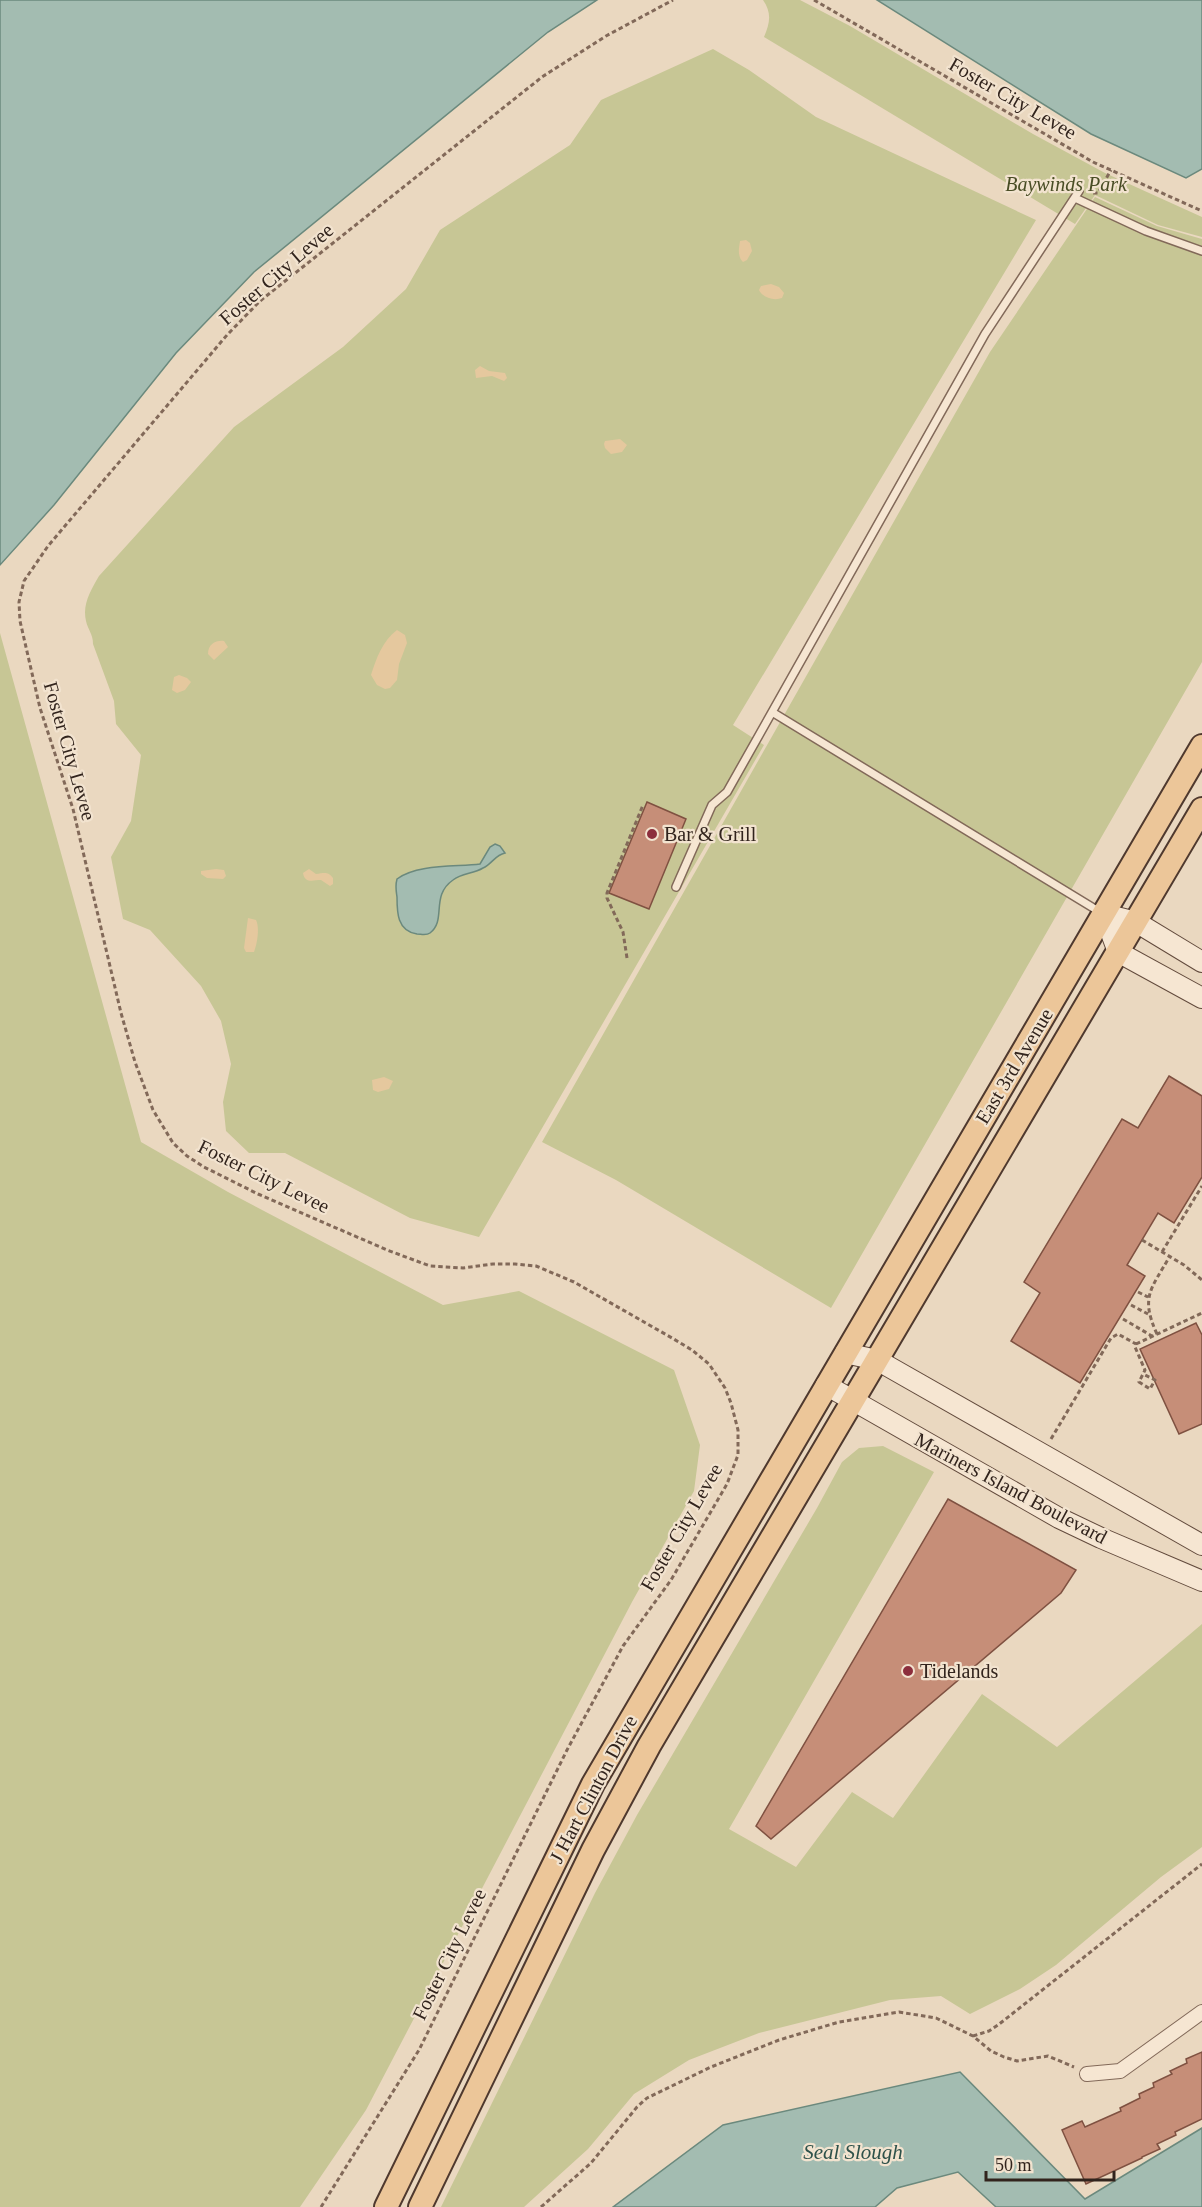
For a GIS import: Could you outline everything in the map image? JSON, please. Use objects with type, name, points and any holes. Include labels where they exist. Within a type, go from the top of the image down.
[{"type":"main road","name":"East 3rd Avenue","points":[[826,1385],[1202,746]]},
{"type":"main road","name":"East 3rd Avenue","points":[[853,1401],[1202,809]]},
{"type":"main road","points":[[1104,914],[1136,922],[1202,962]]},
{"type":"main road","points":[[1104,914],[1118,952],[1202,998]]},
{"type":"main road","points":[[845,1353],[877,1360],[1202,1545]]},
{"type":"main road","name":"Mariners Island Boulevard","points":[[826,1385],[1059,1518],[1202,1581]]},
{"type":"main road","name":"J Hart Clinton Drive","points":[[386,2207],[593,1784],[826,1385]]},
{"type":"main road","name":"J Hart Clinton Drive","points":[[420,2207],[620,1799],[853,1401]]},
{"type":"street","points":[[1087,2074],[1120,2071],[1202,2012]]},
{"type":"lane","points":[[676,888],[712,805],[727,792],[985,334],[1077,194],[1146,231],[1202,251]]},
{"type":"lane","points":[[772,712],[1104,914]]},
{"type":"path","name":"Foster City Levee","points":[[321,2207],[419,2050],[567,1750],[623,1646],[671,1580],[727,1484],[738,1455],[738,1430],[728,1396],[709,1364],[692,1350],[574,1282],[536,1266],[493,1264],[463,1268],[430,1266],[387,1250],[258,1194],[204,1167],[173,1143],[153,1110],[135,1062],[118,1002],[73,809],[40,708],[20,621],[19,602],[24,581],[48,546],[227,335],[260,301],[542,77],[604,37],[673,0]]},
{"type":"path","name":"Foster City Levee","points":[[814,0],[1093,162],[1202,211]]},
{"type":"path","points":[[1077,194],[1098,193],[1110,170]]},
{"type":"path","points":[[627,958],[623,932],[607,898],[607,893],[643,805]]},
{"type":"path","points":[[1162,1252],[1202,1186]]},
{"type":"path","points":[[1142,1240],[1184,1264],[1202,1280]]},
{"type":"path","points":[[1155,1335],[1149,1315],[1148,1297],[1170,1256]]},
{"type":"path","points":[[1138,1292],[1148,1297]]},
{"type":"path","points":[[1131,1305],[1149,1315]]},
{"type":"path","points":[[1136,1344],[1202,1313]]},
{"type":"path","points":[[1123,1318],[1155,1335]]},
{"type":"path","points":[[1050,1440],[1111,1338],[1118,1334],[1136,1344]]},
{"type":"path","points":[[1136,1344],[1135,1347],[1145,1370],[1143,1374],[1139,1382],[1150,1389],[1155,1380],[1143,1374]]},
{"type":"path","points":[[973,2036],[999,2025],[1202,1864]]},
{"type":"path","points":[[541,2207],[591,2163],[647,2098],[711,2067],[839,2022],[899,2012],[936,2018],[973,2036],[991,2051],[1004,2057],[1017,2061],[1048,2056],[1057,2058],[1087,2074]]},
{"type":"green space","name":"Baywinds Park","points":[[763,0],[800,0],[850,26],[1033,134],[1105,173],[1202,217],[1202,237],[1158,225],[1095,195],[1075,224],[764,37],[769,18],[768,9]]},
{"type":"green space","points":[[713,49],[749,70],[816,117],[1036,220],[733,725],[764,745],[479,1237],[410,1218],[285,1153],[249,1153],[226,1131],[223,1102],[231,1064],[221,1021],[201,986],[150,930],[123,919],[111,857],[131,821],[141,755],[116,724],[114,701],[86,621],[86,603],[99,576],[234,427],[343,347],[406,289],[440,230],[570,145],[601,100]]},
{"type":"green space","points":[[1095,197],[1157,226],[1202,239],[1202,662],[831,1308],[616,1180],[542,1142],[990,352]]},
{"type":"green space","points":[[0,633],[141,1142],[228,1192],[443,1305],[519,1291],[674,1370],[700,1445],[694,1491],[632,1602],[366,2110],[300,2207],[0,2207]]},
{"type":"green space","points":[[883,1446],[934,1472],[729,1829],[796,1867],[852,1792],[893,1818],[982,1694],[1057,1747],[1202,1624],[1202,1847],[1161,1877],[1056,1965],[1020,1989],[970,2014],[941,1996],[890,2000],[759,2033],[689,2060],[634,2094],[588,2149],[524,2207],[441,2207],[595,1893],[637,1815],[842,1462],[859,1448]]},
{"type":"sand","points":[[746,240],[750,243],[752,251],[747,260],[743,262],[739,255],[739,246],[740,241]]},
{"type":"sand","points":[[771,284],[779,287],[784,293],[782,298],[769,298],[761,293],[759,290],[761,286]]},
{"type":"sand","points":[[480,366],[489,371],[505,373],[507,378],[504,381],[492,376],[476,378],[475,370]]},
{"type":"sand","points":[[620,439],[627,445],[622,452],[611,454],[605,448],[605,441]]},
{"type":"sand","points":[[397,630],[405,635],[407,643],[399,664],[397,680],[390,688],[385,689],[377,685],[371,675],[384,644]]},
{"type":"sand","points":[[224,641],[228,647],[214,660],[208,654],[209,648],[215,642]]},
{"type":"sand","points":[[179,675],[191,682],[185,690],[177,693],[172,690],[174,677]]},
{"type":"sand","points":[[309,869],[316,874],[329,874],[333,878],[333,884],[330,886],[321,880],[307,880],[303,873]]},
{"type":"sand","points":[[224,870],[226,876],[223,879],[207,878],[201,874],[201,871]]},
{"type":"sand","points":[[248,918],[256,920],[258,927],[254,952],[246,952],[244,948]]},
{"type":"sand","points":[[384,1077],[393,1081],[389,1089],[378,1092],[373,1090],[372,1080]]},
{"type":"water","points":[[0,0],[597,0],[548,32],[254,272],[176,353],[54,505],[0,565]]},
{"type":"water","points":[[877,0],[1202,0],[1202,169],[1186,178],[1091,134]]},
{"type":"water","points":[[495,844],[500,846],[505,853],[479,870],[456,878],[446,886],[440,900],[438,921],[430,933],[417,934],[405,929],[398,915],[397,879],[405,874],[426,868],[480,864],[490,847]]},
{"type":"water","name":"Seal Slough","points":[[960,2072],[1085,2199],[1202,2128],[1202,2207],[996,2207],[958,2172],[897,2188],[875,2207],[613,2207],[723,2125]]},
{"type":"building","points":[[647,802],[686,819],[649,909],[609,893]]},
{"type":"building","points":[[1169,1076],[1202,1096],[1202,1177],[1174,1223],[1158,1213],[1127,1265],[1145,1276],[1080,1383],[1011,1341],[1040,1293],[1024,1282],[1122,1119],[1138,1128]]},
{"type":"building","points":[[1196,1323],[1202,1335],[1202,1424],[1179,1434],[1140,1349]]},
{"type":"building","name":"Tidelands","points":[[948,1499],[1076,1570],[1061,1593],[771,1839],[756,1826]]},
{"type":"building","points":[[1202,2052],[1202,2119],[1157,2144],[1160,2149],[1086,2184],[1062,2130],[1082,2121],[1085,2127],[1121,2111],[1120,2108],[1140,2098],[1139,2094],[1154,2087],[1153,2083],[1172,2074],[1170,2071],[1187,2063],[1186,2059]]},
{"type":"place","name":"Bar & Grill","points":[[652,834]]},
{"type":"place","name":"Tidelands","points":[[908,1671]]}]
